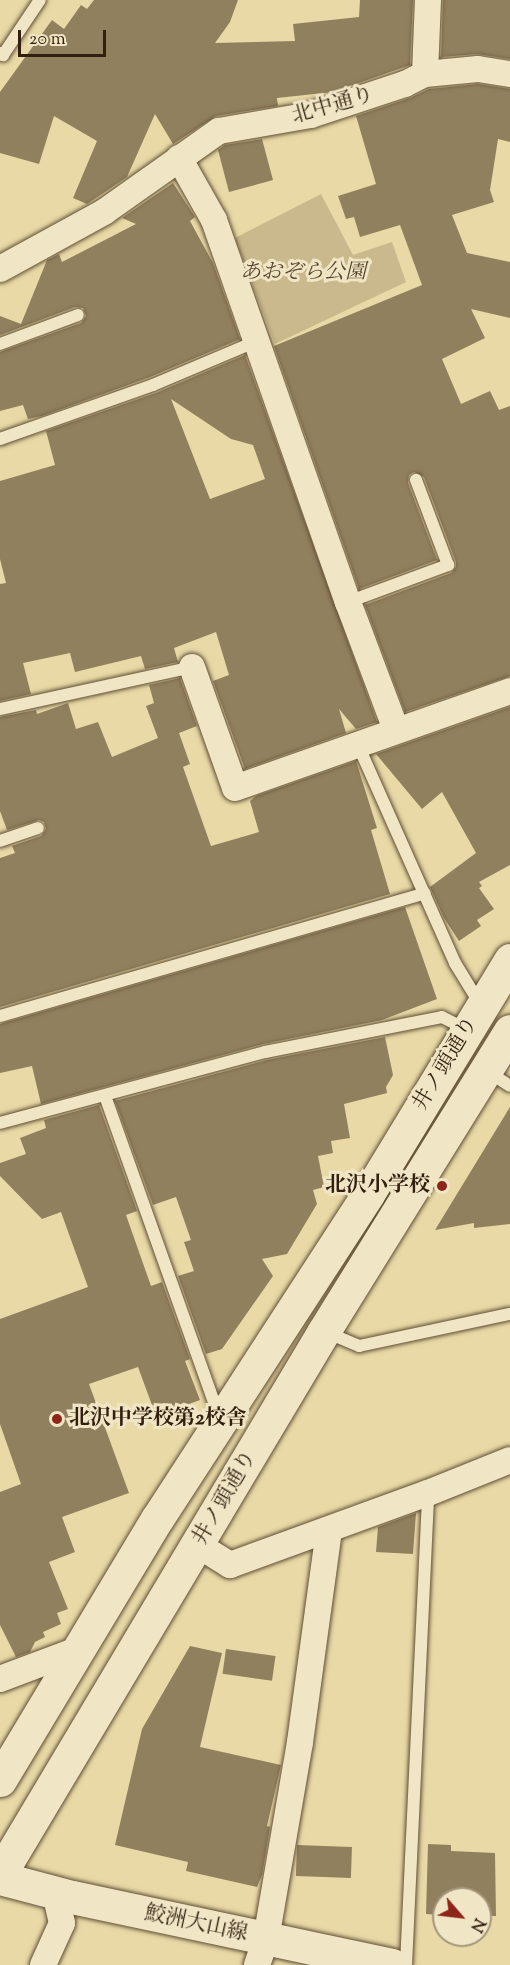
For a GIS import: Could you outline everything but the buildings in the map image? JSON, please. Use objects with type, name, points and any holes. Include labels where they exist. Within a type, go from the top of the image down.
[{"type":"main road","name":"井ノ頭通り","points":[[0,1780],[157,1519],[368,1194],[510,960]]},
{"type":"main road","name":"井ノ頭通り","points":[[0,1874],[324,1331],[498,1078],[510,1031]]},
{"type":"main road","name":"鮫洲大山線","points":[[0,1878],[262,1952],[392,1965]]},
{"type":"street","points":[[425,74],[428,0]]},
{"type":"street","name":"北中通り","points":[[0,269],[104,212],[219,131],[311,115],[405,84],[425,74],[478,69],[510,74]]},
{"type":"street","points":[[172,164],[214,220],[255,342],[396,730]]},
{"type":"street","points":[[192,667],[235,788],[510,691]]},
{"type":"street","points":[[198,1545],[230,1565],[428,1493],[510,1460]]},
{"type":"street","points":[[262,1952],[300,1742],[329,1530]]},
{"type":"street","points":[[0,1679],[77,1650]]},
{"type":"street","points":[[43,1965],[62,1923],[56,1893]]},
{"type":"lane","points":[[0,53],[3,54],[40,0]]},
{"type":"lane","points":[[0,344],[78,315]]},
{"type":"lane","points":[[0,439],[153,385],[255,342]]},
{"type":"lane","points":[[348,602],[448,565],[416,480]]},
{"type":"lane","points":[[0,709],[192,667]]},
{"type":"lane","points":[[0,1123],[265,1052],[442,1017],[474,1017],[455,963],[358,745]]},
{"type":"lane","points":[[0,841],[38,828]]},
{"type":"lane","points":[[0,1016],[424,892]]},
{"type":"lane","points":[[105,1096],[221,1423]]},
{"type":"lane","points":[[324,1331],[359,1346],[510,1314]]},
{"type":"lane","points":[[406,1965],[428,1493]]},
{"type":"green space","name":"あおぞら公園","points":[[321,194],[353,255],[392,242],[406,282],[275,344],[235,238]]},
{"type":"place","name":"北沢小学校","points":[[442,1186]]},
{"type":"place","name":"北沢中学校第2校舎","points":[[57,1419]]}]
